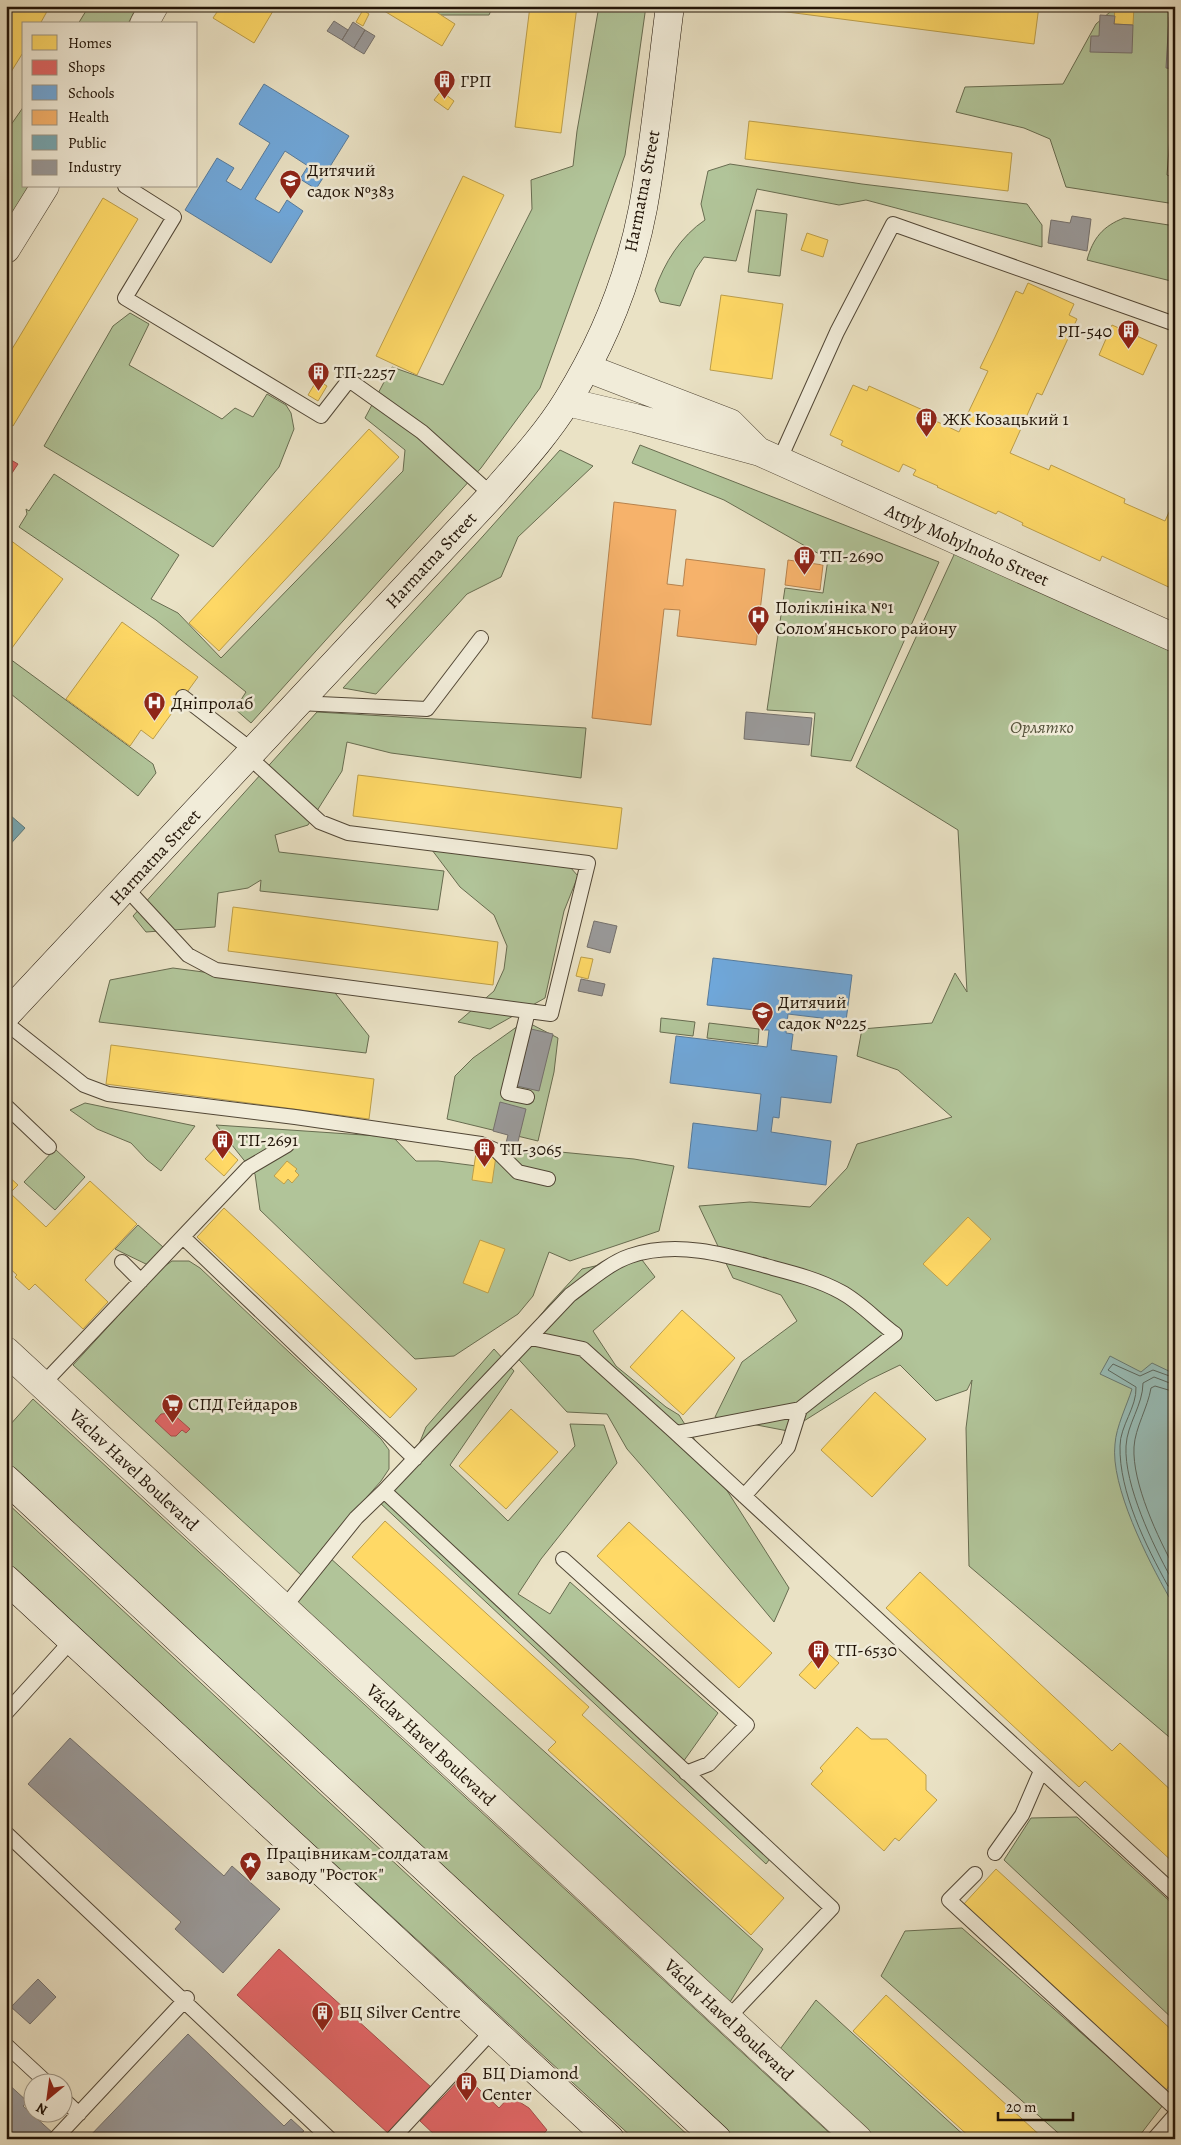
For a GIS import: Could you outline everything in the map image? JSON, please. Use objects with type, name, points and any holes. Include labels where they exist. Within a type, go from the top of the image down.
[{"type":"street","points":[[145,22],[154,6]]},
{"type":"street","name":"Harmatna Street","points":[[6,1015],[492,495],[535,446],[567,402],[587,368],[608,322],[628,262],[642,210],[670,6]]},
{"type":"street","points":[[6,249],[43,188]]},
{"type":"street","name":"Attyly Mohylnoho Street","points":[[587,368],[730,423],[769,456]]},
{"type":"street","name":"Attyly Mohylnoho Street","points":[[567,402],[635,418],[769,456],[1175,638]]},
{"type":"street","name":"Václav Havel Boulevard","points":[[6,1351],[858,2139]]},
{"type":"street","points":[[6,1480],[717,2139]]},
{"type":"street","points":[[6,1579],[610,2139]]},
{"type":"lane","points":[[128,188],[174,217],[125,298],[321,416],[349,380],[422,432],[492,495]]},
{"type":"lane","points":[[769,456],[838,332],[892,224],[1175,324]]},
{"type":"lane","points":[[297,703],[427,709],[481,638]]},
{"type":"lane","points":[[126,888],[188,956],[216,970],[551,1014],[588,863],[348,833],[320,822],[251,753],[183,697]]},
{"type":"lane","points":[[527,1098],[508,1093],[528,1011]]},
{"type":"lane","points":[[6,1023],[84,1085],[108,1094],[295,1117],[480,1144],[497,1151],[518,1172],[548,1179]]},
{"type":"lane","points":[[6,1106],[49,1147]]},
{"type":"lane","points":[[42,1385],[248,1168],[287,1145]]},
{"type":"lane","points":[[183,1237],[415,1458]]},
{"type":"lane","points":[[283,1608],[356,1518],[384,1492],[570,1295],[629,1256],[653,1250],[692,1249],[725,1254],[822,1283],[843,1293],[894,1334],[800,1409],[676,1433]]},
{"type":"lane","points":[[122,1262],[141,1281]]},
{"type":"lane","points":[[531,1338],[583,1349],[1175,1894]]},
{"type":"lane","points":[[744,1496],[788,1448],[800,1409]]},
{"type":"lane","points":[[384,1492],[832,1908],[728,2018]]},
{"type":"lane","points":[[563,1559],[747,1725],[709,1764],[686,1772]]},
{"type":"lane","points":[[6,1713],[72,1640]]},
{"type":"lane","points":[[995,1853],[1022,1814],[1041,1772]]},
{"type":"lane","points":[[6,1833],[185,1999],[330,2139]]},
{"type":"lane","points":[[975,1874],[949,1900],[1175,2108]]},
{"type":"lane","points":[[55,2139],[185,1999]]},
{"type":"lane","points":[[392,2139],[493,2030]]},
{"type":"lane","points":[[6,2045],[35,2072]]},
{"type":"lane","points":[[72,2107],[79,2114]]},
{"type":"lane","points":[[1154,2139],[1175,2115]]},
{"type":"green space","points":[[89,6],[137,6],[129,22],[79,22]]},
{"type":"green space","points":[[405,6],[493,6],[489,15],[403,15]]},
{"type":"green space","points":[[599,6],[646,6],[625,155],[540,388],[481,468],[251,723],[235,709],[246,692],[156,620],[19,527],[27,514],[26,509],[29,511],[54,474],[179,555],[151,599],[178,613],[221,658],[403,471],[405,450],[365,418],[392,367],[443,385],[532,209],[531,180],[573,166],[577,131]]},
{"type":"green space","points":[[1117,6],[1175,6],[1175,96],[1173,96],[1167,175],[1175,178],[1175,204],[1066,187],[1050,139],[1024,128],[956,112],[965,87],[1063,84],[1096,24]]},
{"type":"green space","points":[[22,109],[22,188],[32,188],[6,223],[6,132]]},
{"type":"green space","points":[[730,164],[862,184],[1027,204],[1042,225],[1042,247],[866,200],[839,205],[757,189],[736,261],[704,257],[695,270],[680,306],[660,302],[655,290],[668,260],[688,234],[705,220],[701,204],[708,171]]},
{"type":"green space","points":[[756,210],[787,214],[780,276],[748,272]]},
{"type":"green space","points":[[1124,218],[1175,226],[1175,282],[1087,260],[1092,245],[1100,234],[1110,225]]},
{"type":"green space","points":[[130,313],[149,324],[129,365],[222,419],[235,408],[253,417],[267,394],[286,405],[291,413],[294,429],[279,467],[213,547],[44,446],[113,326]]},
{"type":"green space","points":[[640,445],[939,562],[851,761],[811,756],[815,713],[767,710],[785,588],[823,593],[828,559],[724,500],[632,463]]},
{"type":"green space","points":[[560,450],[593,466],[518,537],[501,577],[467,594],[376,694],[343,688],[475,545]]},
{"type":"green space","name":"Орлятко","points":[[959,544],[1175,641],[1175,1742],[969,1566],[966,1428],[972,1380],[967,1390],[936,1401],[900,1365],[869,1380],[788,1431],[715,1417],[742,1362],[797,1321],[781,1295],[733,1278],[699,1206],[750,1202],[810,1207],[847,1168],[857,1144],[952,1117],[898,1070],[857,1056],[862,1029],[932,1023],[955,973],[967,992],[958,830],[856,767]]},
{"type":"green space","points":[[6,656],[153,764],[156,773],[138,796],[6,690]]},
{"type":"green space","points":[[317,712],[586,728],[581,778],[391,753],[347,742],[342,771],[308,825],[275,835],[279,852],[444,871],[438,910],[260,891],[261,880],[248,888],[218,893],[215,927],[146,932],[133,916]]},
{"type":"green space","points":[[432,850],[570,867],[578,876],[564,911],[545,998],[490,1029],[458,1022],[494,991],[504,969],[507,946],[494,915],[460,887]]},
{"type":"green space","points":[[173,968],[332,989],[369,1036],[366,1053],[99,1022],[110,980]]},
{"type":"green space","points":[[661,1018],[695,1022],[693,1036],[660,1032]]},
{"type":"green space","points":[[525,1021],[558,1038],[554,1072],[538,1141],[447,1119],[455,1076],[473,1058]]},
{"type":"green space","points":[[709,1023],[759,1029],[758,1044],[707,1038]]},
{"type":"green space","points":[[85,1103],[195,1126],[161,1171],[147,1160],[131,1143],[97,1129],[70,1110]]},
{"type":"green space","points":[[216,1125],[393,1137],[416,1161],[438,1161],[477,1166],[491,1155],[560,1152],[634,1159],[674,1166],[659,1231],[570,1261],[549,1252],[533,1296],[518,1314],[454,1356],[415,1359],[260,1210],[255,1174]]},
{"type":"green space","points":[[55,1149],[85,1177],[55,1210],[24,1182]]},
{"type":"green space","points":[[138,1225],[163,1247],[148,1265],[115,1249]]},
{"type":"green space","points":[[639,1256],[655,1277],[593,1331],[616,1366],[666,1407],[679,1415],[789,1588],[774,1622],[627,1449],[607,1414],[567,1412],[511,1351],[582,1269]]},
{"type":"green space","points":[[172,1261],[189,1261],[200,1268],[381,1439],[389,1450],[389,1469],[381,1481],[301,1575],[73,1365],[162,1268]]},
{"type":"green space","points":[[494,1349],[514,1371],[450,1465],[508,1521],[575,1446],[570,1424],[604,1425],[617,1463],[541,1559],[518,1594],[550,1614],[570,1582],[718,1713],[683,1762],[778,1848],[766,1864],[379,1502],[415,1454],[426,1427]]},
{"type":"green space","points":[[33,1399],[836,2139],[725,2139],[6,1467],[6,1424],[9,1426]]},
{"type":"green space","points":[[6,1502],[692,2139],[634,2139],[6,1562]]},
{"type":"green space","points":[[329,1557],[763,1949],[730,2002],[292,1599]]},
{"type":"green space","points":[[1077,1817],[1175,1906],[1175,2021],[1004,1860],[1031,1818]]},
{"type":"green space","points":[[962,1928],[1163,2105],[1137,2139],[1065,2139],[881,1976],[905,1931]]},
{"type":"green space","points":[[816,2000],[968,2139],[868,2139],[775,2056]]},
{"type":"water","points":[[1110,1356],[1141,1372],[1152,1363],[1175,1374],[1175,1588],[1169,1597],[1141,1543],[1124,1501],[1118,1480],[1115,1461],[1116,1437],[1132,1389],[1100,1374]]},
{"type":"building: Homes","points":[[6,6],[50,6],[41,22],[22,22],[22,54],[6,80]]},
{"type":"building: Homes","points":[[221,6],[276,6],[254,43],[213,18]]},
{"type":"building: Homes","points":[[376,6],[427,6],[455,24],[442,46]]},
{"type":"building: Homes","points":[[530,6],[577,6],[561,133],[515,127]]},
{"type":"building: Homes","points":[[765,6],[1039,6],[1034,44],[764,9]]},
{"type":"building: Homes","points":[[1115,6],[1134,6],[1133,25],[1114,24]]},
{"type":"building: Homes","points":[[363,10],[369,14],[363,26],[356,22]]},
{"type":"building: Homes","name":"ГРП","points":[[441,91],[454,101],[448,110],[434,100]]},
{"type":"building: Homes","points":[[749,121],[1012,153],[1008,191],[745,159]]},
{"type":"building: Homes","points":[[463,176],[504,195],[417,375],[376,356]]},
{"type":"building: Homes","points":[[103,198],[138,219],[13,426],[6,422],[6,359]]},
{"type":"building: Homes","points":[[807,233],[828,240],[823,257],[801,250]]},
{"type":"building: Homes","name":"ЖК Козацький 1","points":[[1028,283],[1074,304],[1069,315],[1077,319],[1042,395],[1037,393],[1010,453],[1049,470],[1051,465],[1125,499],[1124,503],[1165,521],[1175,499],[1175,590],[1102,556],[1100,561],[1022,525],[1023,523],[998,511],[996,514],[937,487],[913,475],[916,470],[903,464],[899,472],[841,445],[843,441],[830,435],[853,385],[867,391],[869,386],[925,411],[923,415],[959,432],[988,371],[980,368],[1016,291],[1023,294]]},
{"type":"building: Homes","points":[[721,295],[783,304],[772,379],[710,370]]},
{"type":"building: Homes","name":"РП-540","points":[[1112,325],[1157,345],[1143,375],[1099,355]]},
{"type":"building: Homes","name":"ТП-2257","points":[[317,380],[327,386],[318,401],[308,395]]},
{"type":"building: Homes","points":[[369,429],[399,457],[219,651],[189,623]]},
{"type":"building: Homes","points":[[6,537],[63,579],[6,656]]},
{"type":"building: Homes","points":[[122,622],[198,677],[153,739],[141,730],[130,746],[66,699]]},
{"type":"building: Homes","points":[[358,775],[622,808],[617,849],[353,816]]},
{"type":"building: Homes","points":[[233,907],[498,942],[493,985],[228,951]]},
{"type":"building: Homes","points":[[581,957],[593,959],[588,979],[576,976]]},
{"type":"building: Homes","points":[[111,1045],[374,1079],[369,1119],[106,1084]]},
{"type":"building: Homes","name":"ТП-2691","points":[[220,1143],[238,1160],[224,1176],[205,1159]]},
{"type":"building: Homes","name":"ТП-3065","points":[[476,1153],[496,1156],[492,1183],[472,1180]]},
{"type":"building: Homes","points":[[287,1161],[297,1169],[295,1171],[299,1175],[292,1183],[288,1179],[284,1184],[274,1176]]},
{"type":"building: Homes","points":[[6,1174],[18,1185],[6,1197]]},
{"type":"building: Homes","points":[[90,1181],[137,1224],[85,1280],[108,1302],[83,1329],[35,1284],[29,1290],[15,1277],[17,1275],[6,1265],[6,1197],[10,1193],[46,1227]]},
{"type":"building: Homes","points":[[224,1208],[417,1389],[390,1418],[197,1237]]},
{"type":"building: Homes","points":[[968,1217],[991,1239],[947,1286],[923,1264]]},
{"type":"building: Homes","points":[[480,1240],[505,1249],[488,1293],[463,1283]]},
{"type":"building: Homes","points":[[682,1310],[735,1358],[683,1415],[630,1367]]},
{"type":"building: Homes","points":[[875,1392],[926,1439],[872,1497],[821,1450]]},
{"type":"building: Homes","points":[[511,1409],[558,1452],[506,1509],[459,1466]]},
{"type":"building: Homes","points":[[385,1521],[589,1707],[582,1715],[784,1898],[751,1935],[548,1750],[556,1742],[352,1557]]},
{"type":"building: Homes","points":[[629,1522],[772,1653],[739,1688],[597,1556]]},
{"type":"building: Homes","points":[[920,1572],[1112,1751],[1120,1743],[1175,1794],[1175,1864],[1085,1781],[1079,1787],[886,1608]]},
{"type":"building: Homes","name":"ТП-6530","points":[[823,1649],[839,1663],[815,1689],[799,1675]]},
{"type":"building: Homes","points":[[857,1727],[871,1739],[887,1739],[926,1775],[926,1790],[937,1800],[899,1841],[895,1838],[884,1851],[811,1784],[823,1771],[820,1768]]},
{"type":"building: Homes","points":[[996,1869],[1175,2033],[1175,2080],[1165,2091],[963,1905]]},
{"type":"building: Homes","points":[[886,1995],[1044,2139],[972,2139],[853,2031]]},
{"type":"building: Shops","points":[[6,457],[18,464],[6,482]]},
{"type":"building: Shops","points":[[172,1413],[190,1429],[186,1433],[182,1430],[176,1436],[171,1436],[155,1421],[161,1414]]},
{"type":"building: Shops","name":"БЦ Silver Centre","points":[[279,1949],[432,2088],[389,2134],[237,1995]]},
{"type":"building: Shops","name":"БЦ Diamond Center","points":[[464,2075],[499,2108],[510,2096],[529,2108],[547,2130],[539,2139],[439,2139],[420,2121]]},
{"type":"building: Schools","points":[[264,84],[349,136],[316,189],[300,179],[308,166],[285,151],[255,199],[279,213],[287,200],[303,211],[271,263],[185,210],[217,158],[234,168],[226,181],[241,190],[270,143],[239,124]]},
{"type":"building: Schools","points":[[713,958],[852,975],[846,1021],[788,1014],[786,1033],[793,1034],[791,1050],[837,1056],[831,1103],[781,1097],[779,1118],[773,1117],[771,1132],[831,1141],[826,1185],[688,1168],[693,1123],[757,1131],[761,1094],[670,1083],[676,1036],[767,1047],[769,1030],[763,1030],[765,1011],[707,1005]]},
{"type":"building: Health","points":[[614,502],[676,510],[667,584],[683,586],[686,559],[765,569],[756,645],[677,636],[680,610],[664,609],[651,725],[592,718]]},
{"type":"building: Health","name":"ТП-2690","points":[[788,560],[823,565],[820,590],[785,585]]},
{"type":"building: Public","points":[[10,815],[25,828],[6,849],[6,818]]},
{"type":"building: Industry","points":[[1100,15],[1115,16],[1114,24],[1133,25],[1132,53],[1090,52],[1091,36],[1099,36]]},
{"type":"building: Industry","points":[[1169,17],[1175,17],[1175,69],[1166,68]]},
{"type":"building: Industry","points":[[334,21],[348,30],[342,40],[327,31]]},
{"type":"building: Industry","points":[[353,22],[365,30],[354,48],[342,40]]},
{"type":"building: Industry","points":[[365,30],[375,36],[364,54],[354,48]]},
{"type":"building: Industry","points":[[1072,216],[1091,219],[1087,251],[1048,243],[1051,220],[1070,223]]},
{"type":"building: Industry","points":[[746,712],[812,718],[809,745],[744,739]]},
{"type":"building: Industry","points":[[594,921],[617,926],[610,953],[587,947]]},
{"type":"building: Industry","points":[[581,979],[605,984],[602,996],[578,991]]},
{"type":"building: Industry","points":[[531,1029],[553,1034],[539,1091],[517,1086]]},
{"type":"building: Industry","points":[[500,1102],[526,1109],[515,1154],[504,1151],[508,1135],[493,1131]]},
{"type":"building: Industry","points":[[70,1738],[224,1876],[232,1866],[280,1909],[223,1973],[175,1929],[181,1922],[28,1784]]},
{"type":"building: Industry","points":[[38,1979],[56,1997],[30,2024],[11,2007]]},
{"type":"building: Industry","points":[[188,2034],[284,2126],[291,2119],[304,2131],[299,2135],[303,2139],[87,2139]]},
{"type":"building: Industry","points":[[6,2082],[22,2097],[22,2122],[41,2122],[54,2134],[50,2139],[12,2139],[6,2134]]},
{"type":"place","name":"ГРП","points":[[444,100]]},
{"type":"place","name":"Дитячий садок №383","points":[[291,199]]},
{"type":"place","name":"РП-540","points":[[1128,350]]},
{"type":"place","name":"ТП-2257","points":[[318,391]]},
{"type":"place","name":"ЖК Козацький 1","points":[[927,438]]},
{"type":"place","name":"ТП-2690","points":[[804,575]]},
{"type":"place","name":"Поліклініка №1 Солом'янського району","points":[[759,636]]},
{"type":"place","name":"Дніпролаб","points":[[155,722]]},
{"type":"place","name":"Дитячий садок №225","points":[[762,1031]]},
{"type":"place","name":"ТП-2691","points":[[222,1159]]},
{"type":"place","name":"ТП-3065","points":[[484,1168]]},
{"type":"place","name":"СПД Гейдаров","points":[[172,1423]]},
{"type":"place","name":"ТП-6530","points":[[819,1669]]},
{"type":"place","name":"Працівникам-солдатам заводу \"Росток\"","points":[[250,1882]]},
{"type":"place","name":"БЦ Silver Centre","points":[[323,2031]]},
{"type":"place","name":"БЦ Diamond Center","points":[[466,2102]]}]
